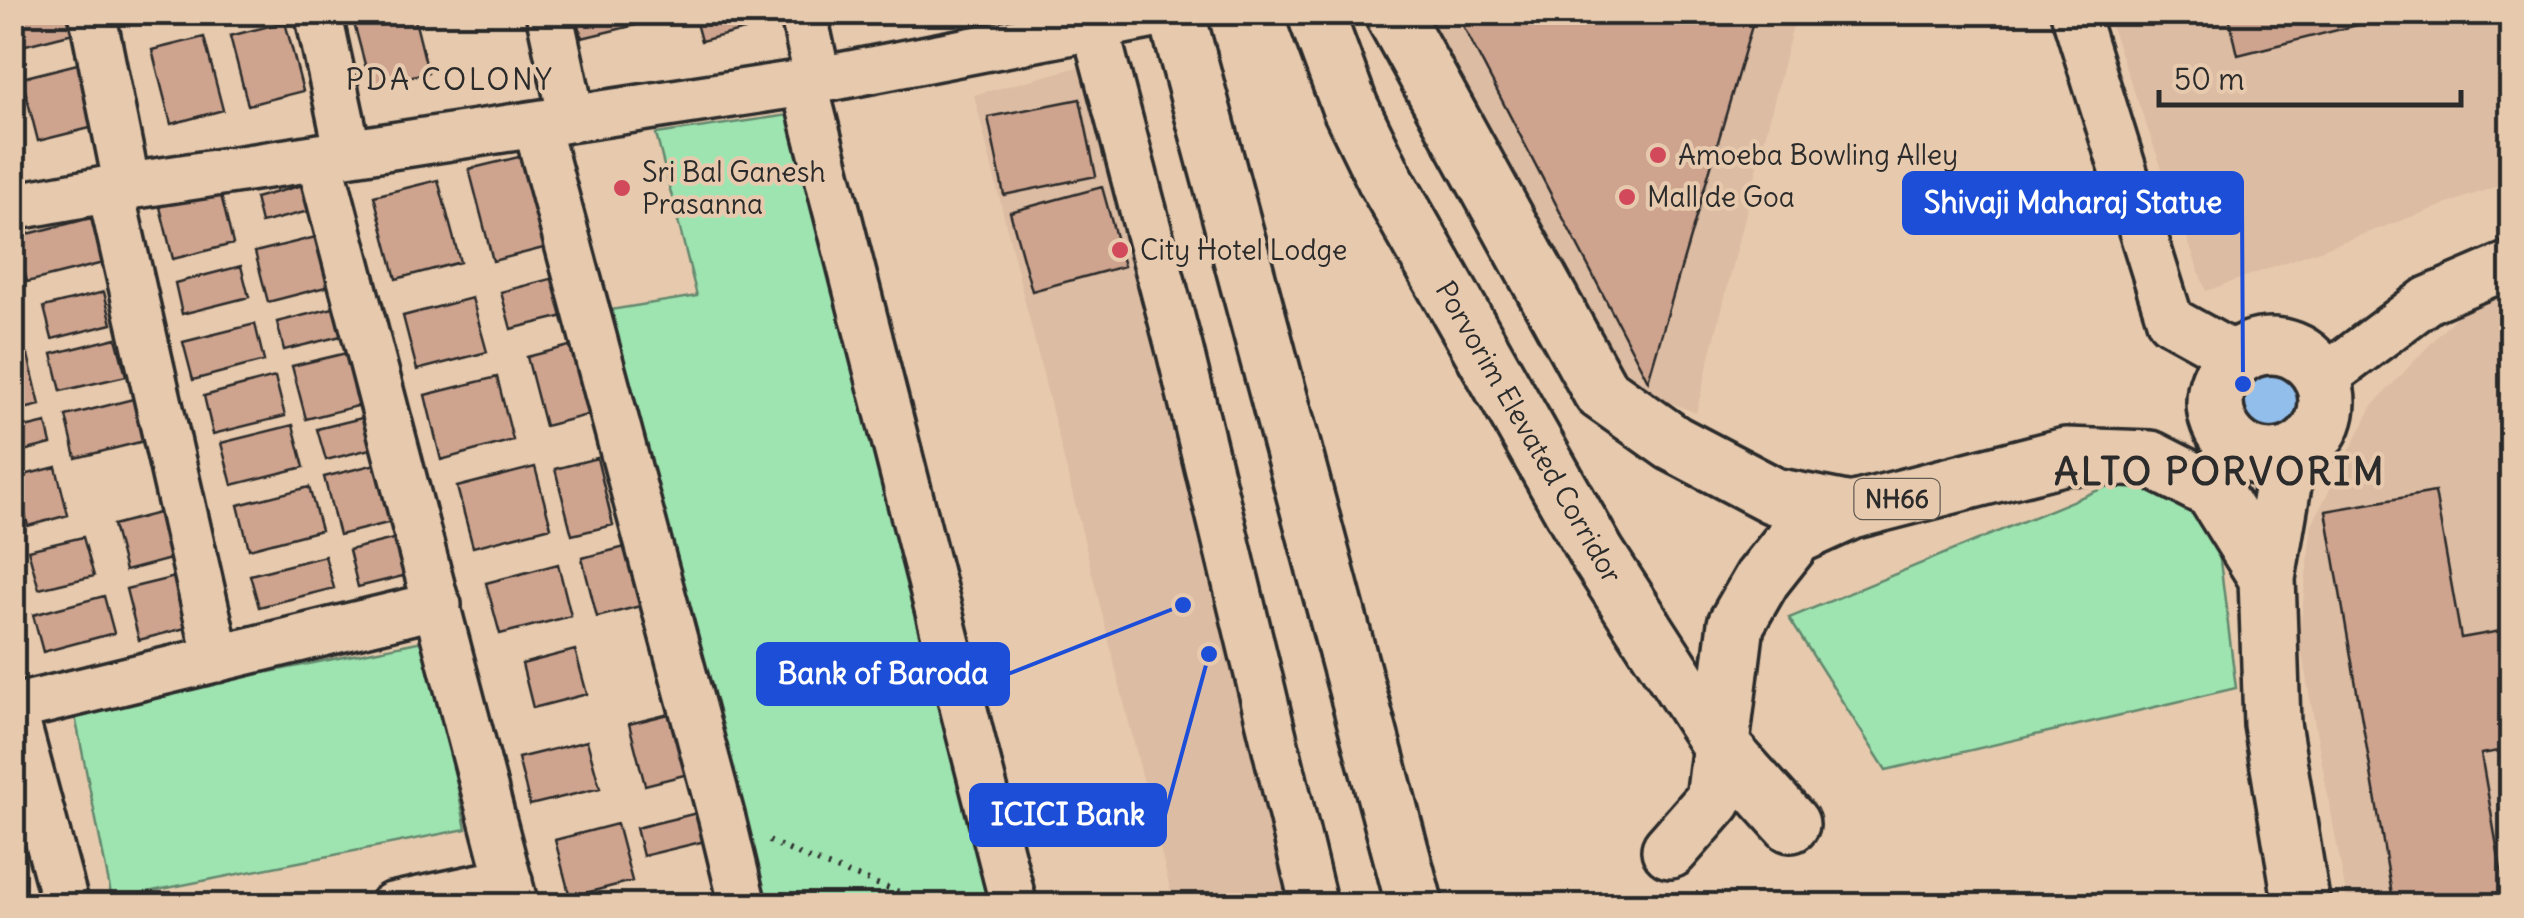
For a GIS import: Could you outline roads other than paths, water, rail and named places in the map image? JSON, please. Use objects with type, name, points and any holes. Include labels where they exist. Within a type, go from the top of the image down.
[{"type":"main road","points":[[1173,12],[1415,906]]},
{"type":"main road","name":"Porvorim Elevated Corridor","points":[[1315,12],[1350,107],[1395,198],[1596,554],[1720,745],[1791,824]]},
{"type":"main road","name":"NH66","points":[[1392,12],[1601,392],[1673,443],[1774,496],[1851,511],[2066,456],[2150,459],[2213,491],[2267,578],[2272,724],[2302,906]]},
{"type":"main road","points":[[2268,346],[2285,348],[2313,365],[2327,397],[2326,415],[2318,433],[2305,447],[2288,456],[2270,458],[2235,445],[2223,431],[2215,398],[2219,382],[2238,358],[2268,346]]},
{"type":"main road","points":[[2066,456],[2216,414]]},
{"type":"main road","points":[[2267,578],[2288,456]]},
{"type":"main road","points":[[1670,850],[1714,800],[1736,624],[1762,580],[1796,536],[1851,511]]},
{"type":"street","points":[[92,12],[118,187],[217,659]]},
{"type":"street","points":[[318,12],[334,154],[438,605],[512,893],[392,906]]},
{"type":"street","points":[[549,12],[554,121],[743,906]]},
{"type":"street","points":[[804,12],[811,82],[1014,906]]},
{"type":"street","points":[[12,208],[118,187],[811,82],[1093,20],[1173,12]]},
{"type":"street","points":[[2074,12],[2170,320],[2238,358]]},
{"type":"street","points":[[1093,20],[1180,351],[1314,906]]},
{"type":"street","points":[[2322,379],[2428,300],[2512,264]]},
{"type":"street","points":[[66,906],[13,707],[438,605]]},
{"type":"water","points":[[2272,371],[2293,380],[2302,401],[2293,422],[2272,431],[2251,422],[2242,401],[2251,380]]},
{"type":"place","name":"Amoeba Bowling Alley","points":[[1658,155]]},
{"type":"place","name":"Sri Bal Ganesh Prasanna","points":[[622,188]]},
{"type":"place","name":"Mall de Goa","points":[[1627,197]]},
{"type":"place","name":"City Hotel Lodge","points":[[1120,250]]},
{"type":"place","name":"Shivaji Maharaj Statue","points":[[2243,384]]},
{"type":"place","name":"Bank of Baroda","points":[[1183,605]]},
{"type":"place","name":"ICICI Bank","points":[[1209,654]]},
{"type":"district","name":"PDA COLONY","points":[[450,79]]},
{"type":"district","name":"ALTO PORVORIM","points":[[2220,471]]}]
